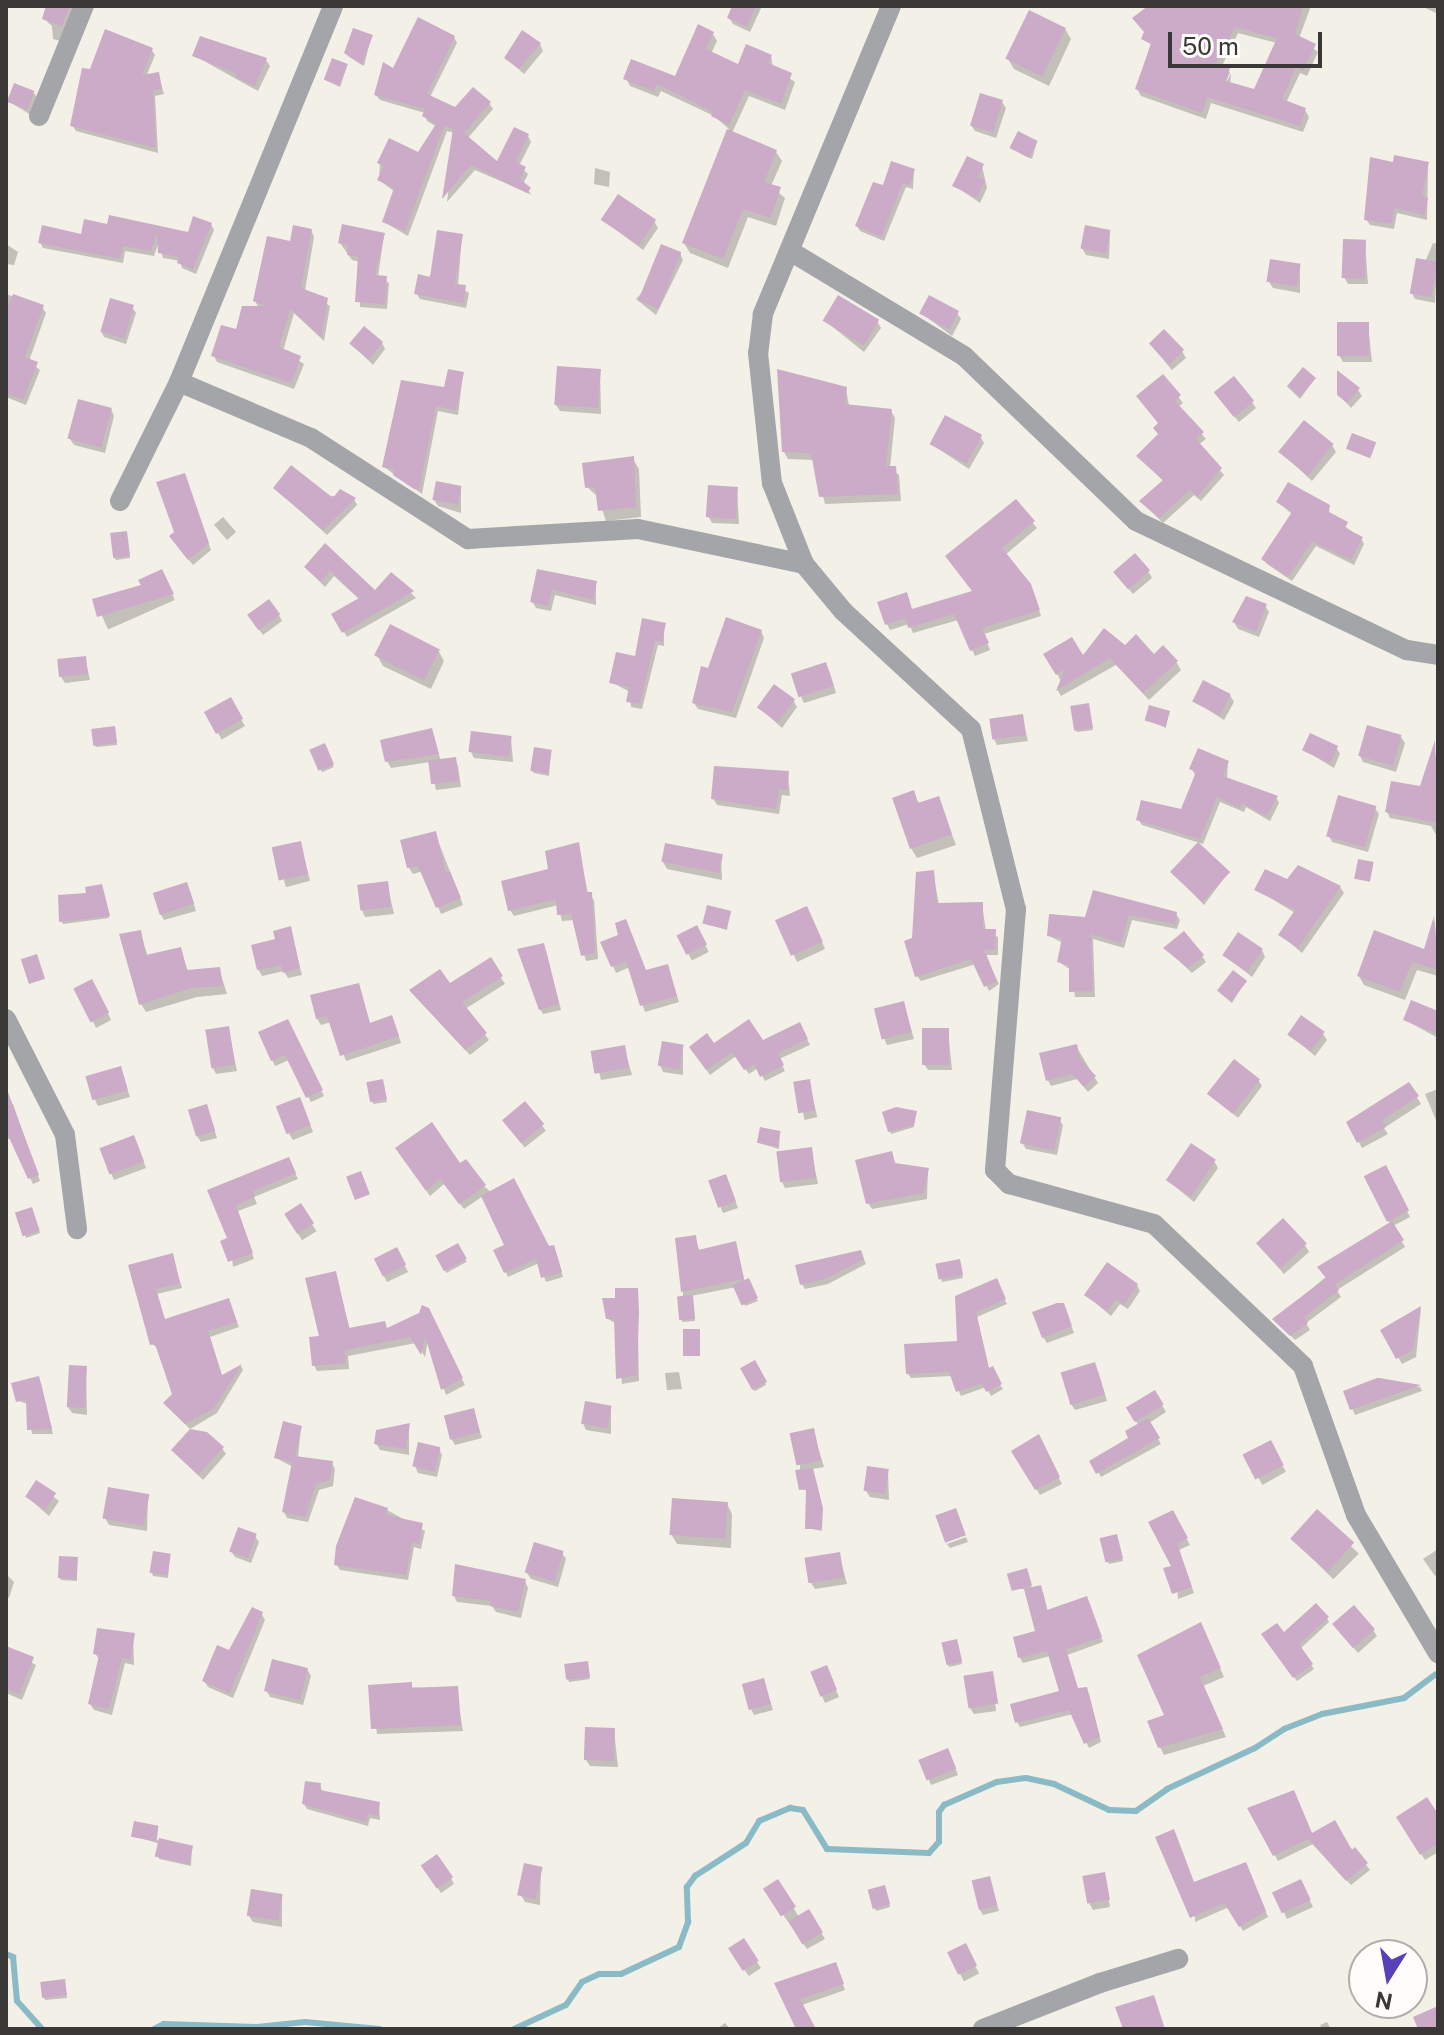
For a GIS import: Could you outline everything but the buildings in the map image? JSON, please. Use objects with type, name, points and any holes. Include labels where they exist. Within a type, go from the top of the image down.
[{"type":"street","points":[[39,116],[84,6]]},
{"type":"street","points":[[120,501],[179,382],[333,6]]},
{"type":"street","points":[[891,6],[763,314],[758,353],[772,483],[804,564],[843,611],[971,729],[1016,909],[996,1155],[1000,1178],[1154,1224],[1303,1366],[1356,1515],[1438,1653]]},
{"type":"street","points":[[790,251],[964,356],[1136,521],[1407,650],[1438,655]]},
{"type":"street","points":[[179,382],[311,438],[468,539],[638,529],[804,564]]},
{"type":"street","points":[[6,1019],[65,1135],[77,1229]]},
{"type":"street","points":[[983,2029],[1100,1983],[1178,1959]]},
{"type":"waterway","points":[[514,2029],[566,2005],[582,1982],[599,1974],[621,1974],[679,1947],[688,1922],[687,1887],[695,1876],[746,1843],[759,1821],[790,1808],[803,1810],[827,1849],[929,1853],[939,1842],[939,1812],[944,1805],[997,1782],[1026,1778],[1054,1784],[1109,1810],[1136,1811],[1167,1789],[1255,1748],[1284,1729],[1322,1714],[1404,1698],[1435,1675]]},
{"type":"waterway","points":[[6,1954],[13,1957],[17,2001],[42,2029]]},
{"type":"waterway","points":[[154,2029],[164,2024],[257,2027],[305,2022],[380,2029]]}]
